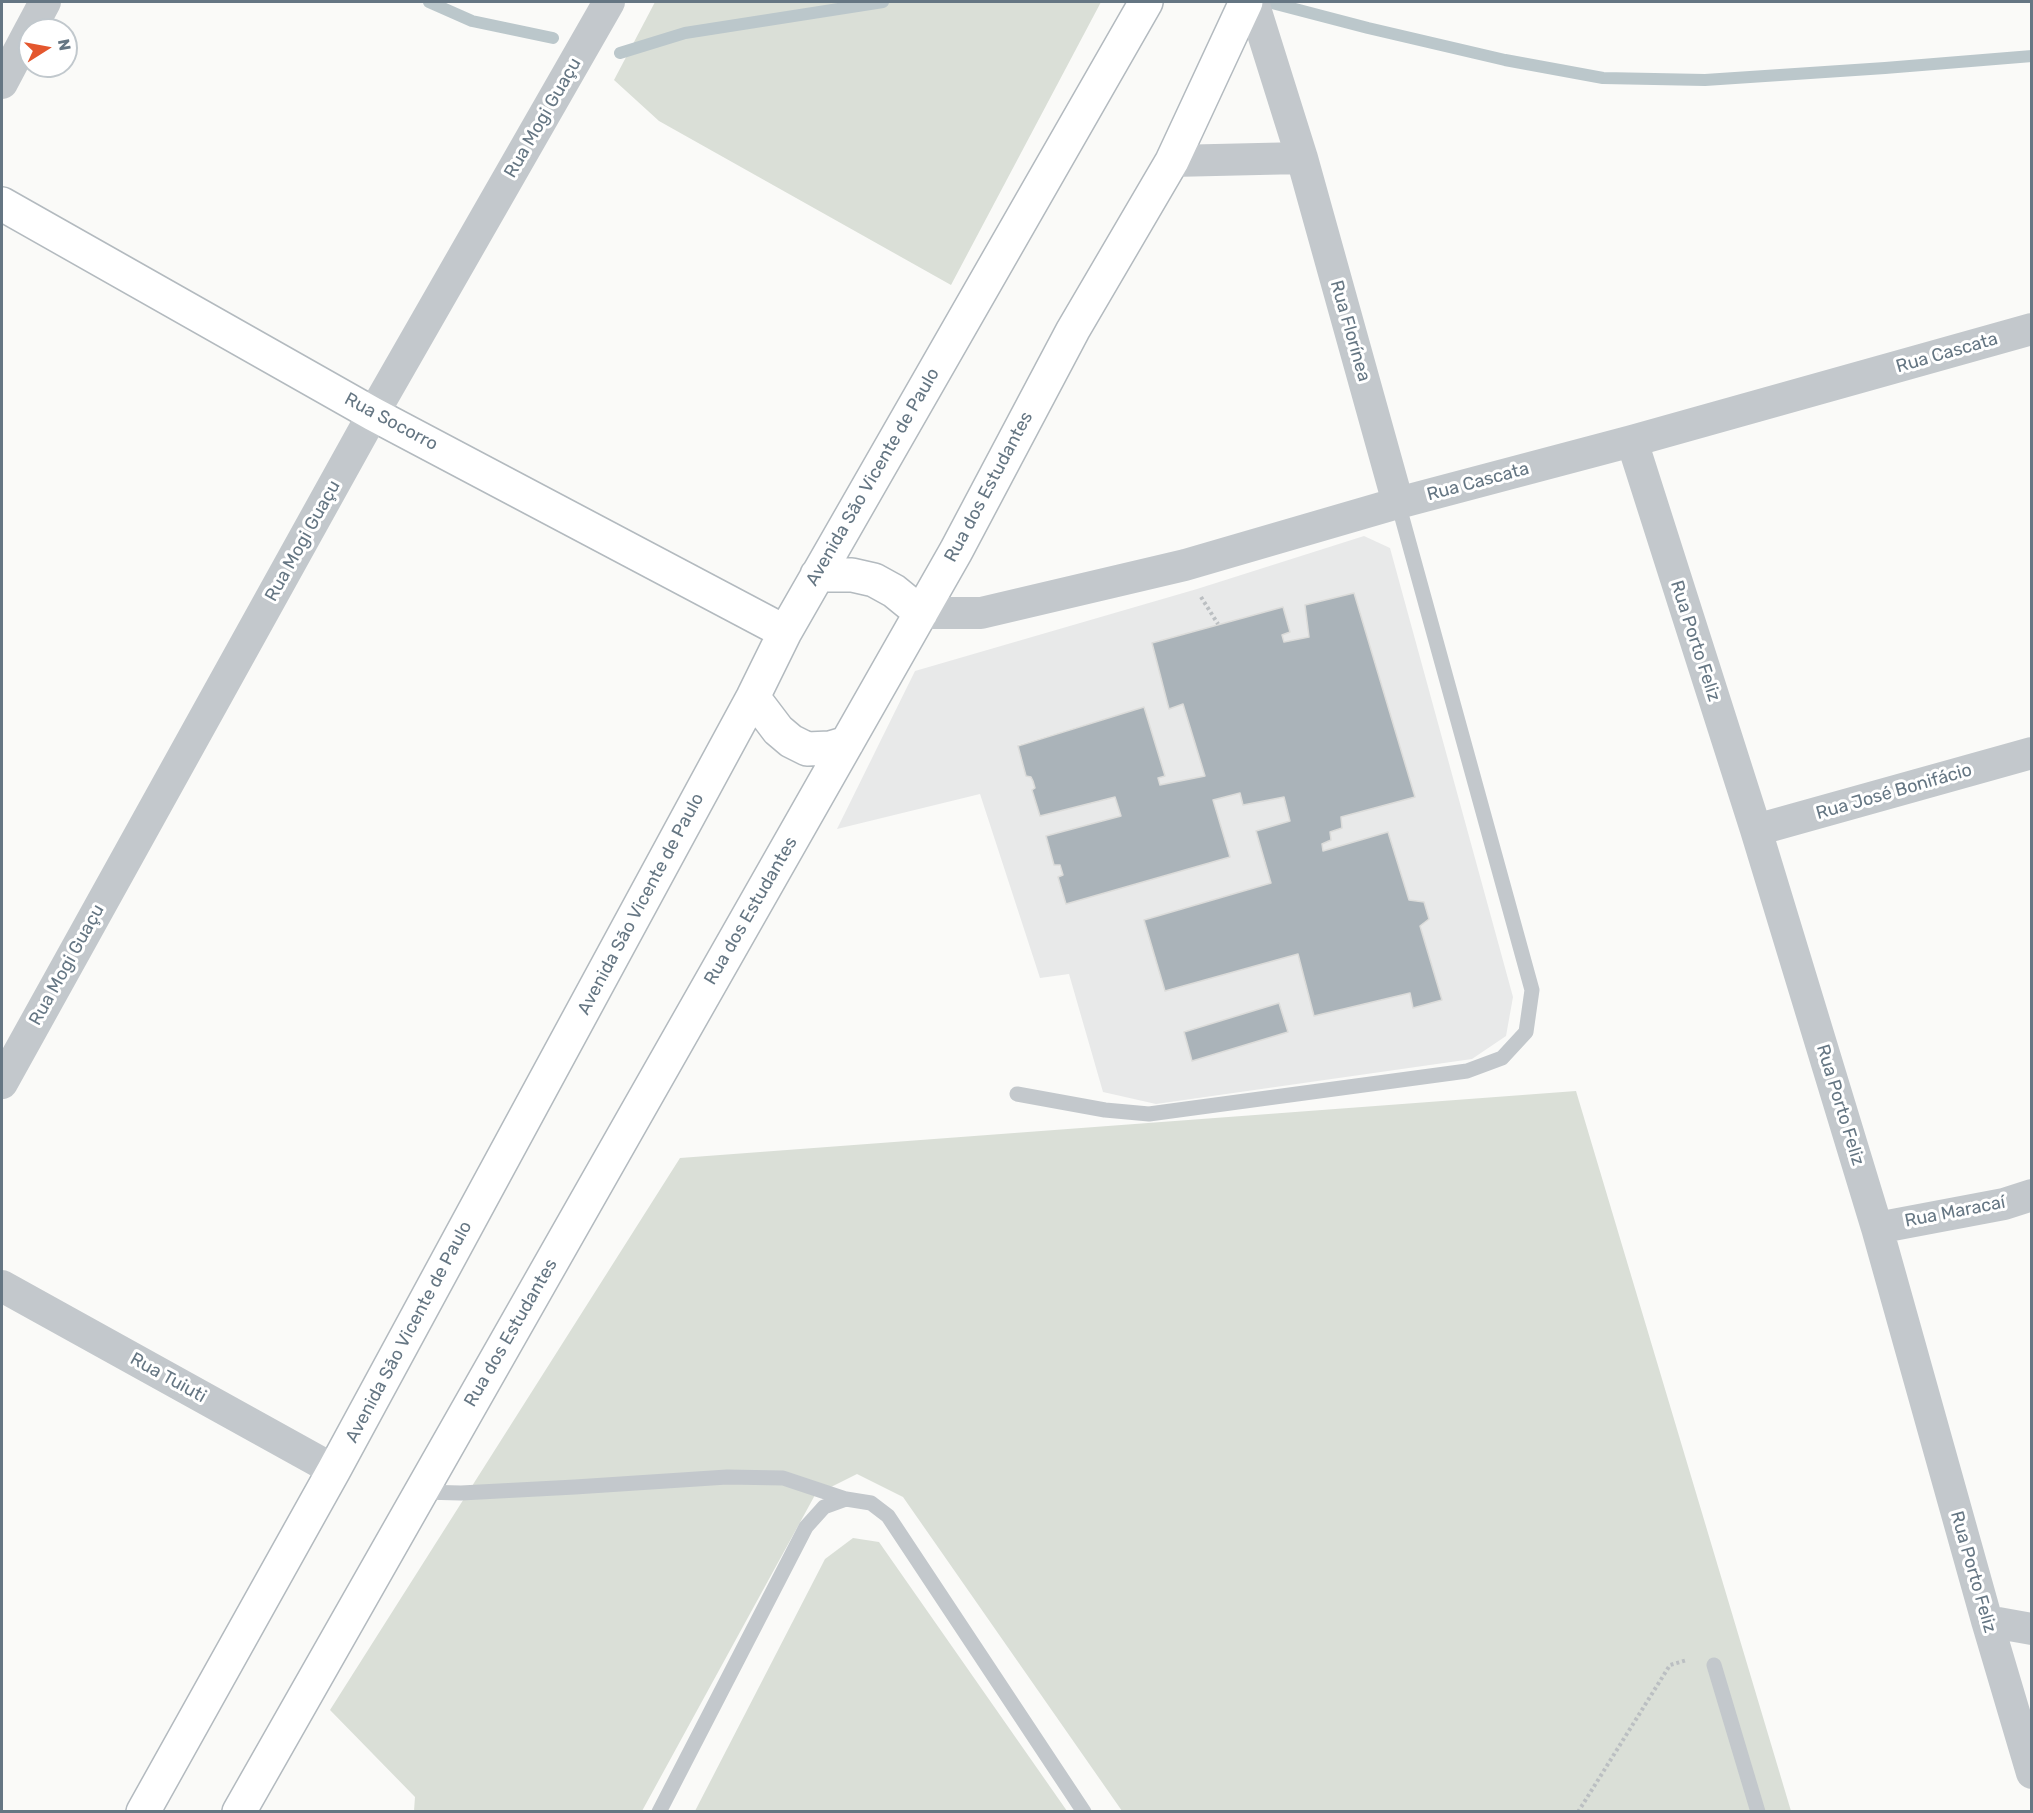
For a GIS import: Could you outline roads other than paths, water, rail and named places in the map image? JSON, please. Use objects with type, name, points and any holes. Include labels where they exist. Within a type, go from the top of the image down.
[{"type":"main road","name":"Avenida São Vicente de Paulo","points":[[143,1812],[334,1470],[753,697],[785,632],[1146,2]]},
{"type":"main road","name":"Rua dos Estudantes","points":[[239,1812],[921,613],[1073,330],[1172,161],[1246,2]]},
{"type":"main road","name":"Rua Socorro","points":[[2,204],[374,414],[785,632]]},
{"type":"main road","points":[[817,575],[852,575],[874,580],[894,591],[921,613]]},
{"type":"main road","points":[[753,697],[778,730],[791,741],[807,749],[830,748],[847,743]]},
{"type":"street","points":[[36,18],[45,2]]},
{"type":"street","name":"Rua Mogi Guaçu","points":[[2,1083],[374,414],[609,2]]},
{"type":"street","name":"Rua Florínea","points":[[1253,2],[1302,159],[1398,503]]},
{"type":"street","points":[[2,83],[18,53]]},
{"type":"street","points":[[1172,161],[1302,159]]},
{"type":"street","name":"Rua Cascata","points":[[921,613],[981,613],[1185,565],[1398,503],[1632,441],[2031,329]]},
{"type":"street","name":"Rua Porto Feliz","points":[[1632,441],[1756,830],[1877,1228],[2031,1773]]},
{"type":"street","name":"Rua José Bonifácio","points":[[1756,830],[2031,753]]},
{"type":"street","name":"Rua Maracaí","points":[[1877,1228],[2022,1202]]},
{"type":"street","name":"Rua Tuiuti","points":[[2,1286],[334,1470]]},
{"type":"street","points":[[1987,1621],[2031,1629]]},
{"type":"lane","points":[[1017,1094],[1105,1110],[1149,1114],[1467,1071],[1502,1058],[1526,1032],[1532,990],[1398,503]]},
{"type":"lane","points":[[421,1492],[541,1489],[727,1477],[783,1478],[846,1499],[871,1503],[888,1516],[1084,1812]]},
{"type":"lane","points":[[659,1812],[806,1527],[824,1507],[846,1499]]},
{"type":"lane","points":[[1714,1665],[1758,1812]]},
{"type":"waterway","points":[[429,2],[472,21],[553,38]]},
{"type":"waterway","points":[[620,53],[685,33],[883,2]]},
{"type":"waterway","points":[[1272,3],[1505,60],[1603,78],[1705,80],[2032,56]]}]
